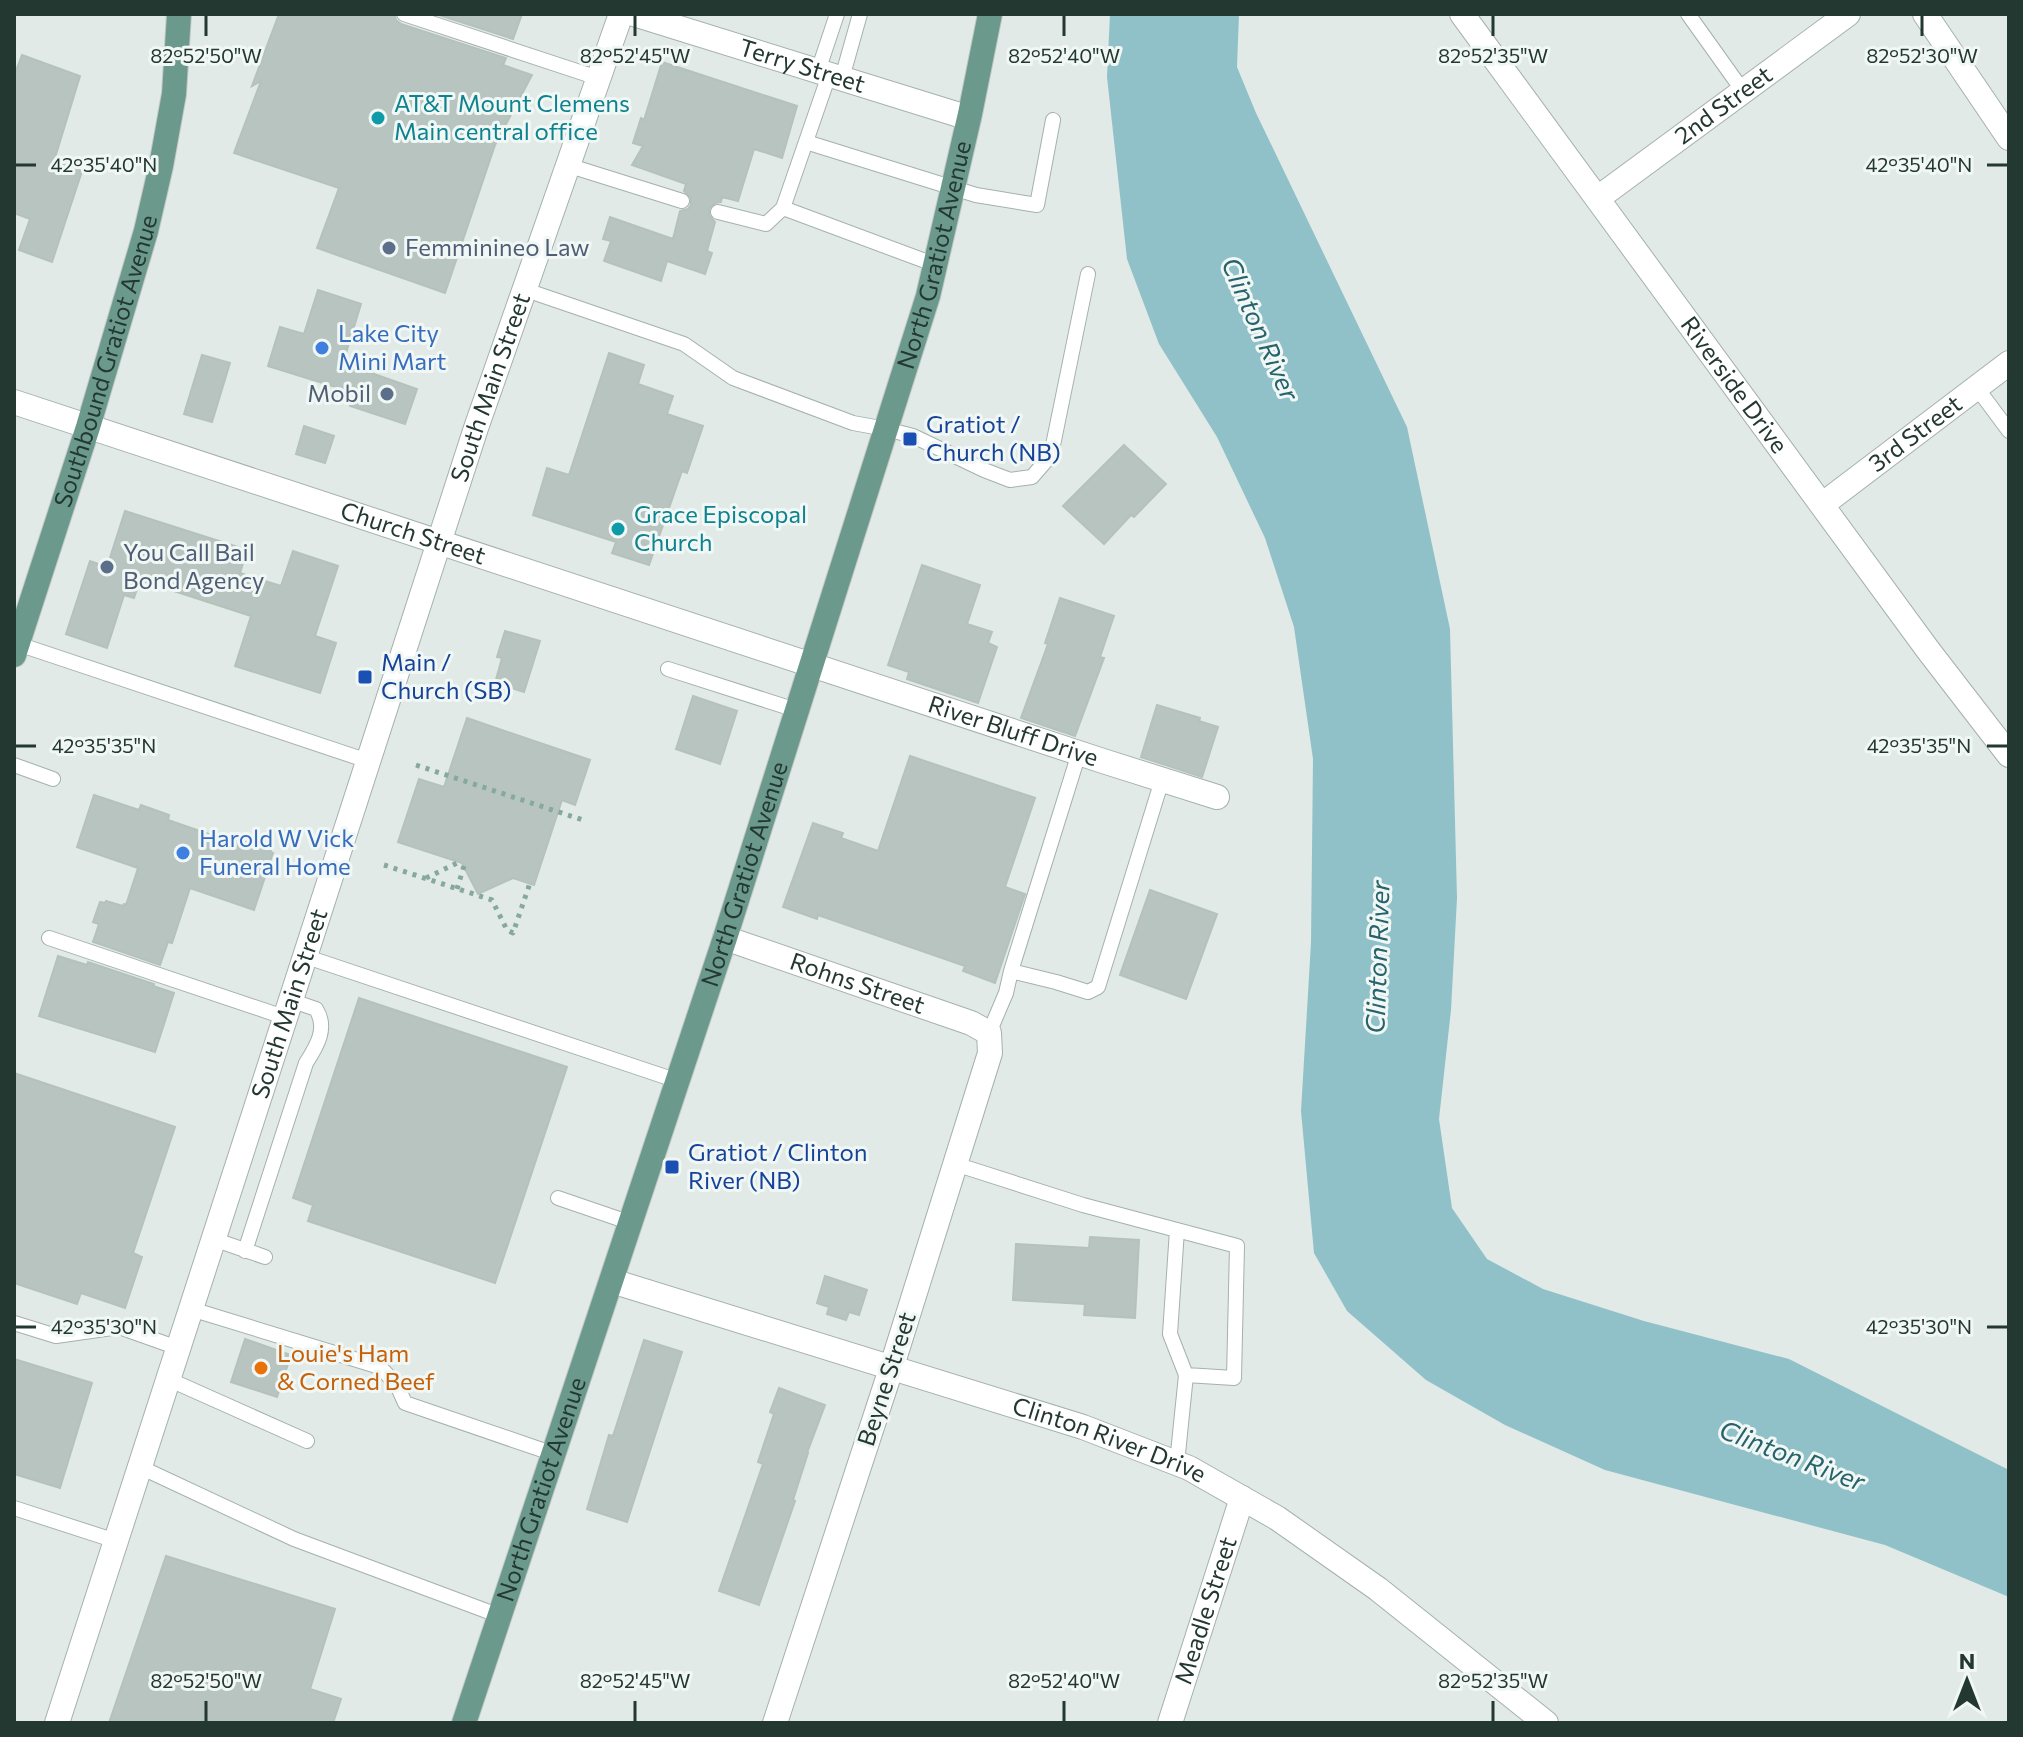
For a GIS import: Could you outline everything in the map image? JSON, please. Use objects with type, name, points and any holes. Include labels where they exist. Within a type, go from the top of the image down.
[{"type":"main road","name":"Southbound Gratiot Avenue","points":[[16,649],[88,427],[146,231],[174,94],[179,14]]},
{"type":"main road","name":"North Gratiot Avenue","points":[[464,1723],[725,938],[928,296],[990,14]]},
{"type":"street","name":"South Main Street","points":[[57,1723],[438,542],[523,289],[621,14]]},
{"type":"street","name":"Terry Street","points":[[634,14],[969,118]]},
{"type":"street","name":"Riverside Drive","points":[[1462,14],[1928,650],[2009,755]]},
{"type":"street","name":"2nd Street","points":[[1598,198],[1848,14]]},
{"type":"street","points":[[1925,14],[2006,128]]},
{"type":"street","name":"3rd Street","points":[[1823,504],[2009,363]]},
{"type":"street","name":"Church Street","points":[[14,402],[811,664]]},
{"type":"street","name":"River Bluff Drive","points":[[811,664],[1217,797]]},
{"type":"street","name":"Rohns Street","points":[[725,938],[971,1023],[989,1033]]},
{"type":"street","name":"Beyne Street","points":[[775,1723],[990,1053],[989,1033]]},
{"type":"street","name":"Clinton River Drive","points":[[612,1281],[1083,1427],[1177,1463],[1277,1518],[1378,1589],[1533,1719]]},
{"type":"street","name":"Meadle Street","points":[[1170,1723],[1242,1498]]},
{"type":"lane","points":[[404,14],[598,78]]},
{"type":"lane","points":[[830,75],[837,14]]},
{"type":"lane","points":[[718,212],[766,224],[783,208],[830,75],[860,14]]},
{"type":"lane","points":[[1688,14],[1743,91]]},
{"type":"lane","points":[[806,142],[976,195],[1037,205],[1053,120]]},
{"type":"lane","points":[[567,165],[682,201]]},
{"type":"lane","points":[[783,208],[936,265]]},
{"type":"lane","points":[[523,289],[684,344],[733,378],[853,423],[913,436],[1010,480],[1032,477],[1051,455],[1088,274]]},
{"type":"lane","points":[[1977,388],[2009,431]]},
{"type":"lane","points":[[16,649],[368,761]]},
{"type":"lane","points":[[668,669],[796,710]]},
{"type":"lane","points":[[989,1033],[1006,993],[1079,753]]},
{"type":"lane","points":[[14,765],[53,779]]},
{"type":"lane","points":[[1011,971],[1088,992],[1098,987],[1162,780]]},
{"type":"lane","points":[[49,938],[287,1009],[316,1009],[321,1019],[321,1034],[306,1063],[245,1251]]},
{"type":"lane","points":[[304,956],[678,1081]]},
{"type":"lane","points":[[955,1164],[1083,1205],[1237,1246],[1234,1378],[1186,1375]]},
{"type":"lane","points":[[558,1198],[631,1223]]},
{"type":"lane","points":[[1177,1230],[1170,1334],[1186,1375],[1177,1463]]},
{"type":"lane","points":[[213,1239],[265,1257]]},
{"type":"lane","points":[[191,1309],[380,1367],[397,1385],[405,1403],[554,1454]]},
{"type":"lane","points":[[14,1323],[56,1336],[119,1327],[178,1348]]},
{"type":"lane","points":[[168,1379],[307,1441]]},
{"type":"lane","points":[[140,1467],[294,1539],[500,1616]]},
{"type":"lane","points":[[14,1508],[116,1541]]},
{"type":"path","points":[[416,765],[583,820]]},
{"type":"path","points":[[384,865],[492,900],[507,930],[513,933],[530,883]]},
{"type":"path","points":[[425,878],[460,865],[457,889]]},
{"type":"water","name":"Clinton River","points":[[1110,14],[1239,14],[1237,67],[1256,113],[1407,427],[1450,629],[1457,898],[1451,1010],[1439,1119],[1452,1208],[1487,1259],[1543,1289],[1644,1321],[1789,1359],[2009,1470],[2009,1597],[1885,1545],[1605,1470],[1505,1425],[1426,1380],[1347,1311],[1314,1253],[1301,1111],[1311,943],[1313,759],[1294,627],[1265,538],[1217,437],[1159,344],[1127,259],[1107,77]]},
{"type":"building","name":"AT&T Mount Clemens Main central office","points":[[279,14],[394,14],[401,24],[506,58],[503,65],[532,75],[495,145],[445,293],[317,248],[339,188],[234,153],[261,81],[252,86]]},
{"type":"building","points":[[436,14],[522,14],[513,39]]},
{"type":"building","points":[[22,55],[80,76],[54,161],[82,171],[52,262],[19,250],[30,219],[14,213],[14,76]]},
{"type":"building","points":[[662,62],[797,106],[782,158],[754,149],[738,201],[722,197],[721,202],[709,209],[709,215],[715,222],[707,251],[712,253],[705,274],[667,261],[661,281],[604,261],[611,241],[603,239],[610,217],[673,239],[680,211],[691,205],[691,198],[684,191],[686,184],[632,165],[643,146],[633,143],[641,118],[644,120]]},
{"type":"building","points":[[318,290],[361,304],[343,363],[417,389],[405,424],[350,406],[355,393],[268,366],[280,327],[304,334]]},
{"type":"building","points":[[609,353],[644,365],[638,384],[673,396],[667,414],[703,426],[687,473],[682,471],[649,565],[612,553],[616,542],[533,515],[547,468],[569,475]]},
{"type":"building","points":[[202,355],[230,363],[212,422],[184,414]]},
{"type":"building","points":[[304,426],[334,436],[325,463],[296,454]]},
{"type":"building","points":[[1124,445],[1166,484],[1104,544],[1063,506]]},
{"type":"building","points":[[125,511],[247,550],[240,573],[281,586],[293,551],[338,566],[315,636],[336,643],[320,693],[235,666],[251,616],[140,580],[134,598],[124,595],[107,648],[66,634],[90,561],[107,567]]},
{"type":"building","points":[[922,565],[980,585],[967,624],[992,632],[988,643],[997,647],[978,703],[907,679],[909,672],[888,665]]},
{"type":"building","points":[[1060,598],[1114,616],[1100,657],[1104,658],[1075,736],[1021,718],[1048,644],[1045,643]]},
{"type":"building","points":[[505,631],[540,641],[524,692],[495,683],[502,658],[497,657]]},
{"type":"building","points":[[693,696],[737,711],[720,764],[676,749]]},
{"type":"building","points":[[1157,705],[1218,727],[1202,777],[1141,757]]},
{"type":"building","points":[[467,718],[590,760],[575,805],[562,800],[534,885],[513,878],[478,894],[462,863],[398,842],[419,779],[444,787]]},
{"type":"building","points":[[910,756],[1035,798],[1005,887],[1025,894],[995,983],[963,971],[965,966],[818,915],[817,919],[783,907],[813,823],[843,833],[841,838],[878,851]]},
{"type":"building","name":"Harold W Vick Funeral Home","points":[[94,795],[139,810],[141,805],[169,815],[168,820],[226,840],[232,838],[271,850],[273,853],[254,910],[190,888],[172,943],[168,942],[160,965],[93,942],[99,924],[93,922],[100,902],[126,905],[138,868],[77,847]]},
{"type":"building","points":[[1150,890],[1217,914],[1186,999],[1120,975]]},
{"type":"building","points":[[58,956],[87,965],[88,962],[174,993],[155,1052],[39,1016]]},
{"type":"building","points":[[359,998],[567,1067],[495,1283],[308,1221],[313,1205],[293,1198]]},
{"type":"building","points":[[14,1073],[175,1127],[133,1253],[142,1257],[125,1308],[81,1293],[77,1304],[14,1283]]},
{"type":"building","points":[[1090,1237],[1139,1240],[1135,1318],[1084,1315],[1085,1304],[1013,1300],[1016,1244],[1089,1248]]},
{"type":"building","points":[[825,1276],[867,1290],[859,1315],[849,1312],[846,1320],[827,1314],[829,1307],[817,1303]]},
{"type":"building","name":"Louie's Ham & Corned Beef","points":[[245,1339],[291,1355],[277,1397],[231,1382]]},
{"type":"building","points":[[644,1340],[682,1352],[627,1522],[587,1509],[609,1435],[613,1436]]},
{"type":"building","points":[[14,1359],[92,1383],[60,1488],[14,1474]]},
{"type":"building","points":[[779,1388],[825,1405],[759,1605],[719,1591],[763,1464],[758,1462]]},
{"type":"building","points":[[166,1556],[335,1609],[310,1689],[341,1699],[333,1723],[109,1723]]},
{"type":"place","name":"AT&T Mount Clemens Main central office","points":[[378,118]]},
{"type":"place","name":"Femminineo Law","points":[[389,248]]},
{"type":"place","name":"Lake City Mini Mart","points":[[322,348]]},
{"type":"place","name":"Mobil","points":[[387,394]]},
{"type":"place","name":"Gratiot / Church (NB)","points":[[910,439]]},
{"type":"place","name":"Grace Episcopal Church","points":[[618,529]]},
{"type":"place","name":"You Call Bail Bond Agency","points":[[107,567]]},
{"type":"place","name":"Main / Church (SB)","points":[[365,677]]},
{"type":"place","name":"Harold W Vick Funeral Home","points":[[183,853]]},
{"type":"place","name":"Gratiot / Clinton River (NB)","points":[[672,1167]]},
{"type":"place","name":"Louie's Ham & Corned Beef","points":[[261,1368]]}]
